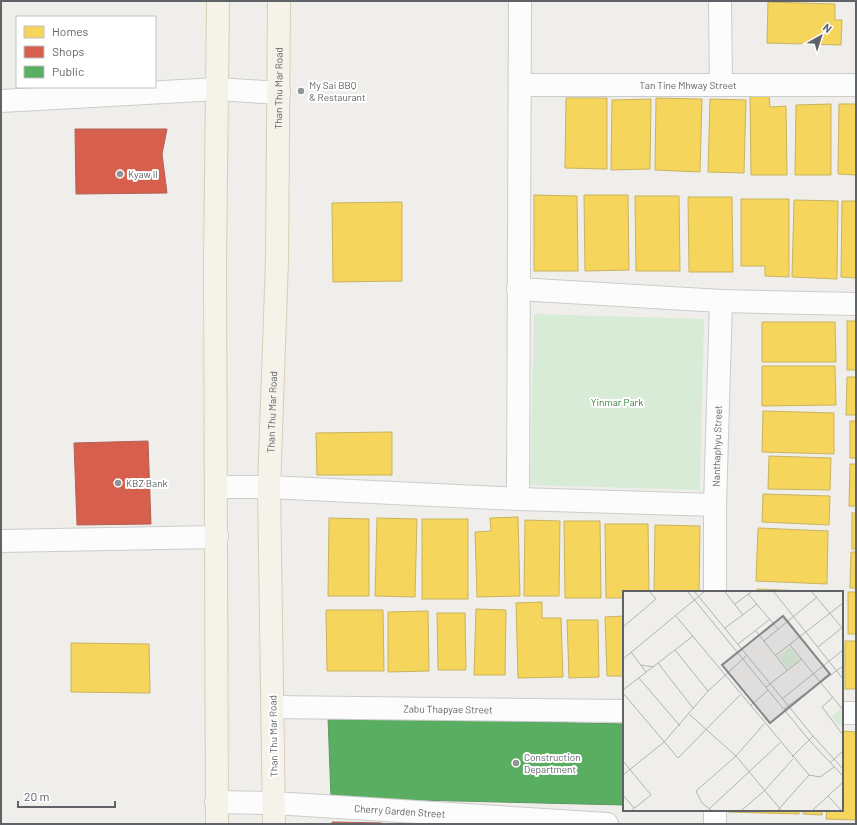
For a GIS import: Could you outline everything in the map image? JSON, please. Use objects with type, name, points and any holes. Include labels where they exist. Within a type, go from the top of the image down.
[{"type":"main road","points":[[217,824],[215,263],[218,1]]},
{"type":"main road","name":"Than Thu Mar Road","points":[[274,814],[269,487],[277,260],[279,1]]},
{"type":"street","points":[[518,499],[520,1]]},
{"type":"street","points":[[720,1],[721,85]]},
{"type":"street","name":"Tan Tine Mhway Street","points":[[520,85],[856,84]]},
{"type":"street","points":[[1,101],[218,89],[279,93]]},
{"type":"street","points":[[518,289],[721,301],[856,304]]},
{"type":"street","name":"Nanthaphyu Street","points":[[715,591],[715,505],[721,301]]},
{"type":"street","points":[[216,487],[269,487],[518,499],[715,505]]},
{"type":"street","points":[[1,541],[217,537]]},
{"type":"street","name":"Zabu Thapyae Street","points":[[272,706],[623,711]]},
{"type":"street","points":[[843,713],[856,713]]},
{"type":"street","name":"Cherry Garden Street","points":[[216,802],[274,814],[607,824]]},
{"type":"street","points":[[715,811],[715,824]]},
{"type":"green space","name":"Yinmar Park","points":[[534,314],[704,319],[700,490],[530,485]]},
{"type":"building: Homes","points":[[768,2],[835,4],[835,20],[842,20],[841,45],[767,43]]},
{"type":"building: Homes","points":[[750,95],[769,95],[770,107],[786,106],[787,175],[751,175]]},
{"type":"building: Homes","points":[[566,98],[607,98],[607,169],[565,168]]},
{"type":"building: Homes","points":[[656,98],[702,99],[700,172],[655,170]]},
{"type":"building: Homes","points":[[651,99],[650,169],[611,170],[612,100]]},
{"type":"building: Homes","points":[[710,99],[746,100],[744,173],[708,172]]},
{"type":"building: Homes","points":[[831,104],[831,175],[795,175],[796,105]]},
{"type":"building: Homes","points":[[839,104],[856,104],[856,175],[838,174]]},
{"type":"building: Homes","points":[[534,195],[577,196],[578,271],[534,271]]},
{"type":"building: Homes","points":[[584,195],[628,195],[629,270],[585,271]]},
{"type":"building: Homes","points":[[635,196],[679,196],[680,271],[636,271]]},
{"type":"building: Homes","points":[[688,197],[732,197],[733,272],[689,272]]},
{"type":"building: Homes","points":[[741,199],[789,199],[789,277],[765,276],[765,266],[741,266]]},
{"type":"building: Homes","points":[[794,200],[838,201],[837,279],[792,277]]},
{"type":"building: Homes","points":[[842,201],[856,201],[856,278],[841,277]]},
{"type":"building: Homes","points":[[402,202],[402,281],[333,282],[332,203]]},
{"type":"building: Homes","points":[[847,321],[856,321],[856,370],[847,370]]},
{"type":"building: Homes","points":[[762,322],[835,322],[836,362],[762,362]]},
{"type":"building: Homes","points":[[762,366],[835,366],[836,405],[762,406]]},
{"type":"building: Homes","points":[[847,377],[856,377],[856,415],[846,415]]},
{"type":"building: Homes","points":[[763,411],[834,413],[834,454],[762,452]]},
{"type":"building: Homes","points":[[850,421],[856,421],[856,458],[850,458]]},
{"type":"building: Homes","points":[[392,432],[392,475],[317,475],[316,433]]},
{"type":"building: Homes","points":[[769,456],[831,458],[830,490],[768,489]]},
{"type":"building: Homes","points":[[850,464],[856,464],[856,506],[849,506]]},
{"type":"building: Homes","points":[[763,494],[830,496],[829,525],[762,522]]},
{"type":"building: Homes","points":[[852,513],[856,513],[856,549],[852,549]]},
{"type":"building: Homes","points":[[518,517],[520,596],[477,597],[475,532],[491,531],[490,518]]},
{"type":"building: Homes","points":[[329,518],[369,519],[369,596],[328,596]]},
{"type":"building: Homes","points":[[377,518],[417,519],[415,597],[375,596]]},
{"type":"building: Homes","points":[[422,519],[468,519],[468,599],[422,599]]},
{"type":"building: Homes","points":[[525,520],[560,521],[559,596],[524,596]]},
{"type":"building: Homes","points":[[564,521],[600,521],[601,598],[565,598]]},
{"type":"building: Homes","points":[[605,524],[648,524],[649,591],[623,591],[623,598],[606,598]]},
{"type":"building: Homes","points":[[655,525],[700,526],[699,591],[654,591]]},
{"type":"building: Homes","points":[[758,528],[828,531],[827,584],[756,581]]},
{"type":"building: Homes","points":[[851,552],[856,552],[856,588],[850,588]]},
{"type":"building: Homes","points":[[757,589],[805,591],[757,591]]},
{"type":"building: Homes","points":[[848,592],[856,592],[856,634],[848,634]]},
{"type":"building: Homes","points":[[542,602],[542,618],[561,618],[563,677],[518,678],[516,603]]},
{"type":"building: Homes","points":[[476,609],[506,610],[505,675],[474,675]]},
{"type":"building: Homes","points":[[326,610],[383,610],[384,671],[327,671]]},
{"type":"building: Homes","points":[[428,611],[429,671],[388,672],[388,612]]},
{"type":"building: Homes","points":[[437,613],[465,613],[466,670],[438,670]]},
{"type":"building: Homes","points":[[623,616],[623,676],[607,676],[605,617]]},
{"type":"building: Homes","points":[[567,620],[598,620],[599,677],[569,678]]},
{"type":"building: Homes","points":[[845,641],[856,641],[856,689],[845,689]]},
{"type":"building: Homes","points":[[71,643],[149,644],[150,693],[71,692]]},
{"type":"building: Homes","points":[[843,731],[856,732],[856,820],[826,819],[827,811],[843,811]]},
{"type":"building: Homes","points":[[799,811],[799,814],[728,812]]},
{"type":"building: Homes","points":[[803,811],[822,811],[822,815],[803,814]]},
{"type":"building: Shops","name":"Kyaw II","points":[[75,129],[167,129],[162,154],[167,193],[76,194]]},
{"type":"building: Shops","points":[[148,441],[151,524],[77,525],[74,443]]},
{"type":"building: Shops","points":[[332,822],[382,823],[382,824],[332,824]]},
{"type":"building: Public","points":[[328,717],[623,724],[623,805],[331,798]]},
{"type":"place","name":"My Sai BBQ & Restaurant","points":[[301,91]]},
{"type":"place","name":"Kyaw II","points":[[120,174]]},
{"type":"place","name":"KBZ Bank","points":[[118,483]]},
{"type":"place","name":"Construction Department","points":[[516,763]]}]
